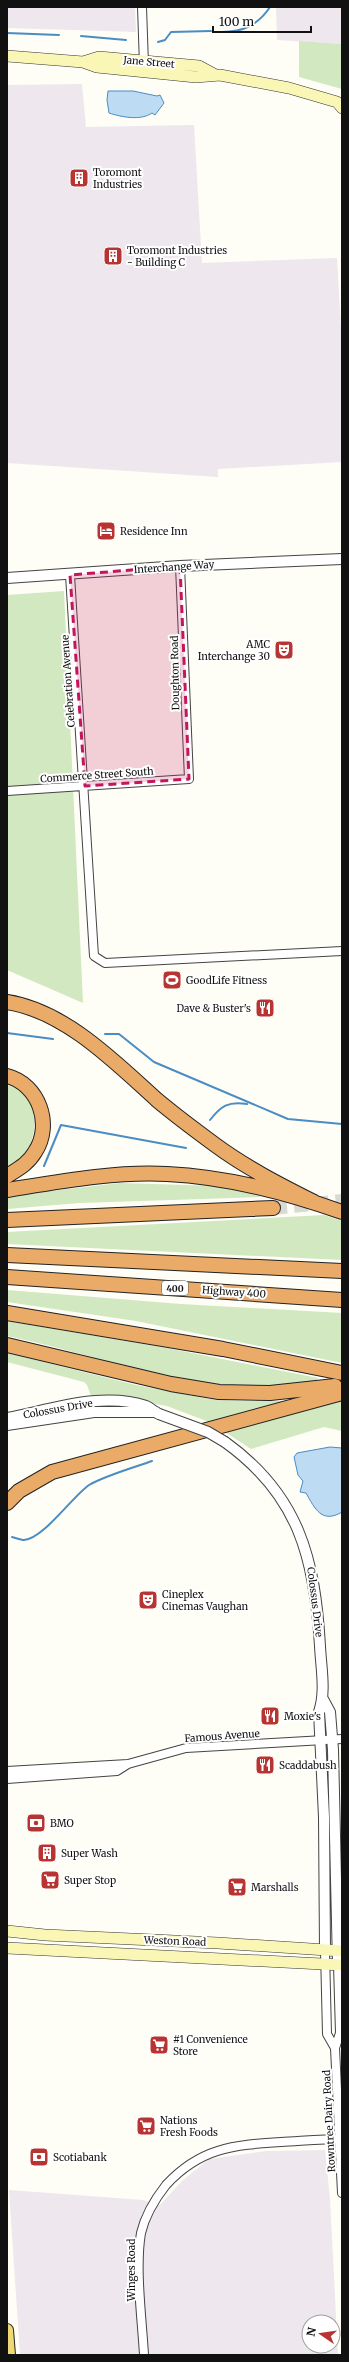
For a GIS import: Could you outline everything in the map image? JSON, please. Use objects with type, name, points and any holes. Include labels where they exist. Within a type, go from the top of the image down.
[{"type":"highway","points":[[7,1002],[37,1011],[81,1033],[159,1101],[216,1145],[262,1175],[314,1202]]},
{"type":"highway","points":[[7,1076],[25,1086],[34,1096],[42,1110],[44,1123],[36,1152],[25,1165],[7,1176]]},
{"type":"highway","points":[[7,1190],[121,1175],[166,1174],[218,1179],[314,1202],[342,1212]]},
{"type":"highway","points":[[7,1220],[273,1208]]},
{"type":"highway","points":[[7,1255],[342,1271]]},
{"type":"highway","name":"Highway 400","points":[[7,1277],[342,1300]]},
{"type":"highway","points":[[7,1313],[223,1349],[340,1373]]},
{"type":"highway","points":[[7,1344],[171,1384],[219,1392],[270,1394],[339,1390]]},
{"type":"highway","points":[[7,1503],[19,1492],[52,1472],[339,1390]]},
{"type":"main road","name":"Jane Street","points":[[7,56],[83,62],[97,67],[144,66],[196,77],[214,74],[290,88],[340,103]]},
{"type":"main road","name":"Weston Road","points":[[7,1931],[45,1935],[218,1943],[340,1951]]},
{"type":"main road","name":"Weston Road","points":[[7,1948],[228,1957],[340,1965]]},
{"type":"main road","points":[[7,2330],[8,2355]]},
{"type":"street","points":[[142,7],[144,66]]},
{"type":"street","name":"Interchange Way","points":[[7,578],[70,575],[180,566],[342,559]]},
{"type":"street","name":"Doughton Road","points":[[180,566],[189,779]]},
{"type":"street","name":"Celebration Avenue","points":[[70,575],[85,786],[92,952],[97,960],[105,963],[342,951]]},
{"type":"street","name":"Commerce Street South","points":[[7,791],[189,779]]},
{"type":"street","name":"Colossus Drive","points":[[7,1418],[98,1402],[121,1402],[146,1406],[157,1413],[208,1432],[225,1442],[256,1467],[272,1486],[302,1538],[313,1574],[319,1623],[323,1699],[319,1712],[320,1739],[329,1816],[340,1965]]},
{"type":"street","name":"Colossus Drive","points":[[7,1425],[94,1412],[157,1413]]},
{"type":"street","name":"Colossus Drive","points":[[323,1699],[330,1712],[337,1739],[329,1816],[325,1951]]},
{"type":"street","points":[[320,1739],[337,1739]]},
{"type":"street","name":"Famous Avenue","points":[[7,1771],[128,1764],[186,1748],[320,1739]]},
{"type":"street","name":"Famous Avenue","points":[[7,1779],[99,1774],[117,1771],[128,1764]]},
{"type":"street","name":"Rowntree Dairy Road","points":[[325,1951],[328,2034],[335,2048]]},
{"type":"street","name":"Rowntree Dairy Road","points":[[340,1965],[340,2033],[335,2048],[341,2139],[342,2193]]},
{"type":"street","name":"Winges Road","points":[[144,2355],[140,2272],[141,2235],[152,2205],[177,2173],[194,2161],[222,2148],[248,2144],[341,2139]]},
{"type":"highlighted area","points":[[180,566],[189,779],[85,786],[70,575]]},
{"type":"shaded area","points":[[7,7],[135,7],[136,32],[7,28]]},
{"type":"shaded area","points":[[276,7],[342,7],[342,44],[277,40]]},
{"type":"shaded area","points":[[82,84],[86,127],[194,125],[202,263],[337,258],[342,347],[342,462],[218,469],[218,477],[7,463],[7,85]]},
{"type":"shaded area","points":[[325,2150],[330,2199],[336,2314],[301,2314],[301,2354],[338,2355],[20,2355],[9,2190],[143,2200],[160,2205],[182,2181],[209,2159],[266,2151]]},
{"type":"green space","points":[[299,41],[342,44],[342,89],[299,77]]},
{"type":"green space","points":[[64,591],[83,1003],[7,970],[7,595]]},
{"type":"green space","points":[[7,1085],[20,1091],[28,1101],[33,1112],[34,1125],[32,1138],[27,1151],[18,1161],[7,1168]]},
{"type":"green space","points":[[120,1183],[219,1186],[260,1197],[79,1203],[7,1209],[7,1196]]},
{"type":"green space","points":[[324,1215],[342,1221],[342,1260],[7,1244],[7,1232]]},
{"type":"green space","points":[[7,1290],[181,1304],[342,1313],[342,1363],[136,1321],[7,1302]]},
{"type":"green space","points":[[7,1321],[167,1348],[318,1378],[315,1383],[277,1387],[238,1386],[160,1374],[7,1336]]},
{"type":"green space","points":[[7,1353],[136,1385],[209,1399],[238,1401],[292,1401],[209,1422],[167,1406],[111,1396],[91,1396],[87,1385],[84,1382],[7,1362]]},
{"type":"green space","points":[[342,1399],[342,1431],[324,1427],[251,1449],[222,1430]]},
{"type":"water","points":[[108,91],[133,91],[157,96],[160,95],[164,103],[155,115],[152,113],[137,118],[119,116],[109,113],[107,100]]},
{"type":"water","points":[[330,1447],[342,1448],[342,1512],[329,1516],[320,1513],[306,1493],[300,1492],[303,1481],[298,1475],[294,1457],[297,1453]]},
{"type":"waterway","points":[[222,32],[237,31],[255,23],[270,7]]},
{"type":"waterway","points":[[158,42],[165,40],[171,32],[211,31]]},
{"type":"waterway","points":[[7,33],[59,35]]},
{"type":"waterway","points":[[81,36],[126,40]]},
{"type":"waterway","points":[[7,1033],[53,1039]]},
{"type":"waterway","points":[[105,1034],[119,1034],[154,1062],[288,1119],[342,1124]]},
{"type":"waterway","points":[[210,1120],[218,1111],[230,1104],[247,1104]]},
{"type":"waterway","points":[[44,1166],[61,1125],[186,1148]]},
{"type":"waterway","points":[[12,1537],[24,1540],[32,1538],[40,1533],[89,1485],[111,1475],[152,1461]]},
{"type":"tunnel","points":[[273,1208],[342,1201]]},
{"type":"place","name":"Toromont Industries","points":[[79,178]]},
{"type":"place","name":"Toromont Industries - Building C","points":[[113,256]]},
{"type":"place","name":"Residence Inn","points":[[106,531]]},
{"type":"place","name":"AMC Interchange 30","points":[[284,650]]},
{"type":"place","name":"GoodLife Fitness","points":[[172,980]]},
{"type":"place","name":"Dave & Buster's","points":[[265,1008]]},
{"type":"place","name":"Cineplex Cinemas Vaughan","points":[[148,1600]]},
{"type":"place","name":"Moxie's","points":[[270,1716]]},
{"type":"place","name":"Scaddabush","points":[[265,1765]]},
{"type":"place","name":"BMO","points":[[36,1823]]},
{"type":"place","name":"Super Wash","points":[[47,1853]]},
{"type":"place","name":"Super Stop","points":[[50,1880]]},
{"type":"place","name":"Marshalls","points":[[237,1887]]},
{"type":"place","name":"#1 Convenience Store","points":[[159,2045]]},
{"type":"place","name":"Nations Fresh Foods","points":[[146,2126]]},
{"type":"place","name":"Scotiabank","points":[[39,2157]]}]
